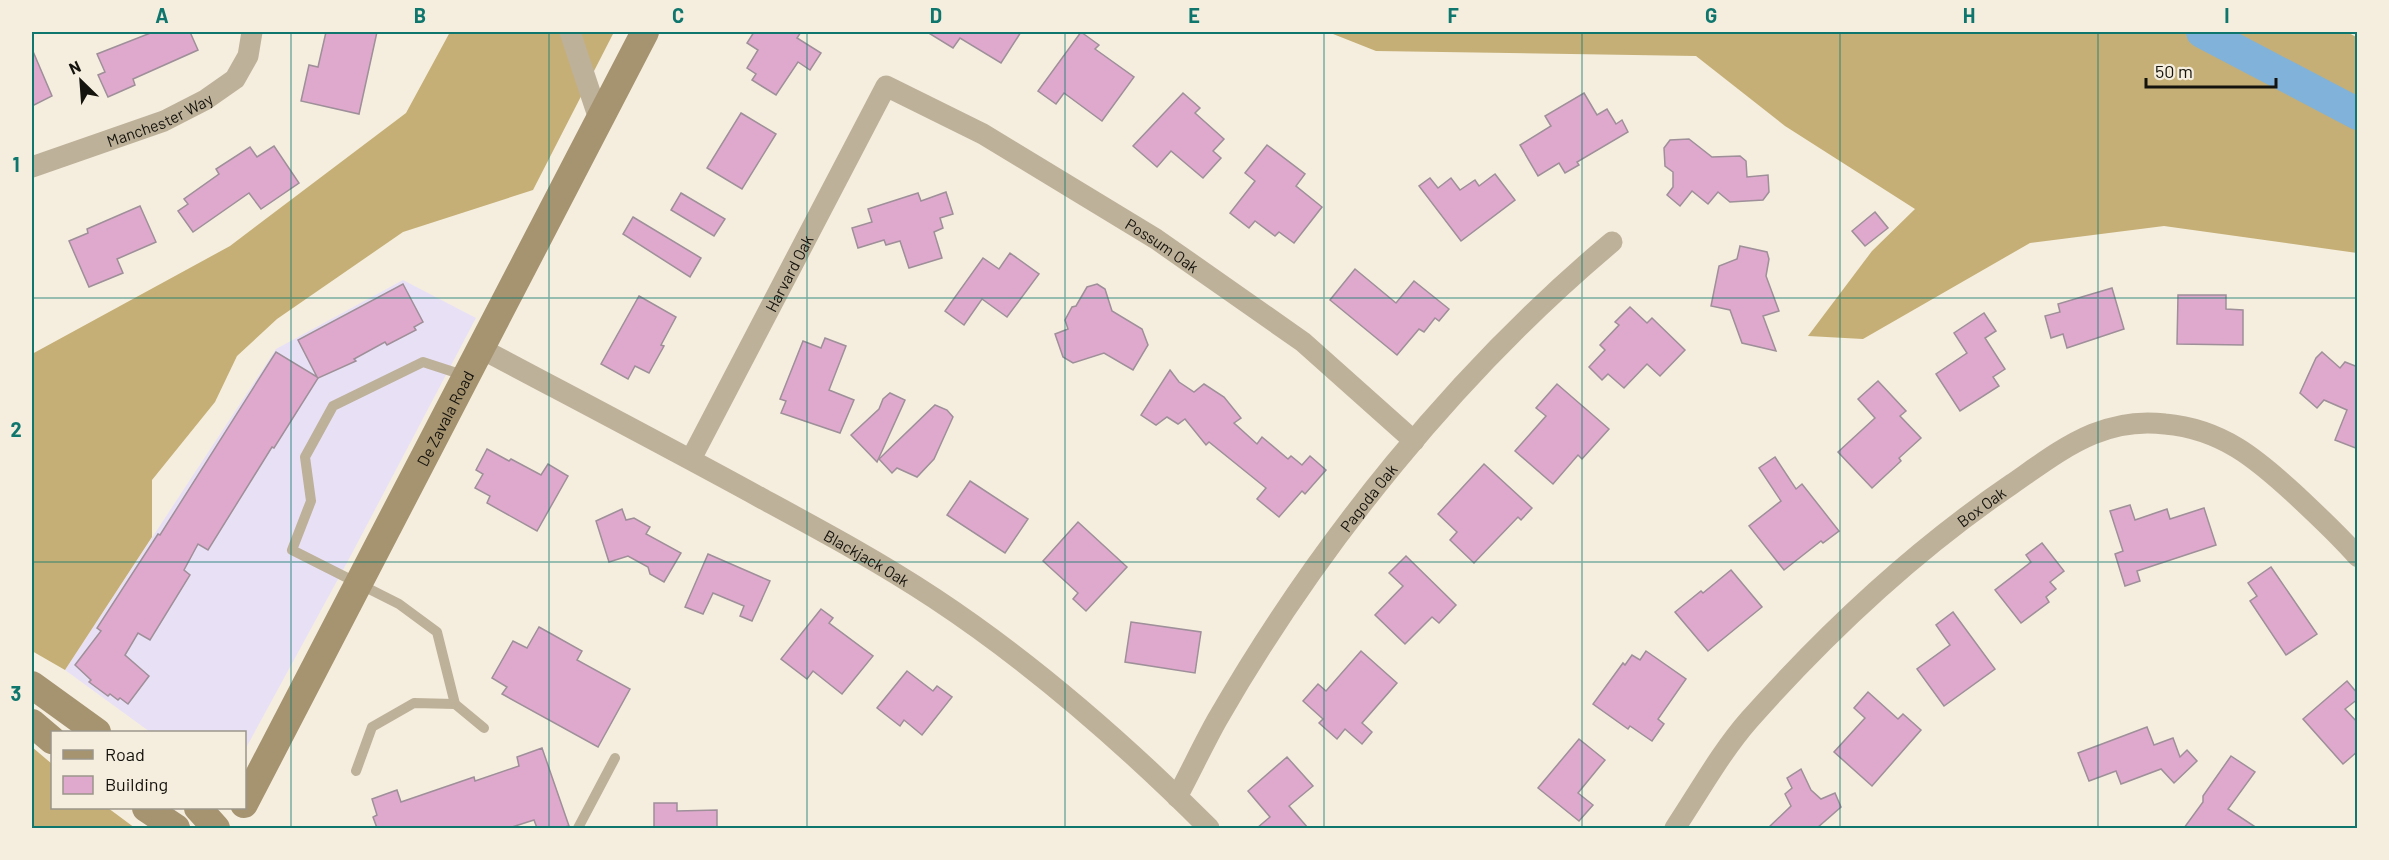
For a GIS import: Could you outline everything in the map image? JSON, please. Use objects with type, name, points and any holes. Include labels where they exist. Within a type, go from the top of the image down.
[{"type":"main road","name":"De Zavala Road","points":[[246,802],[645,32]]},
{"type":"main road","points":[[32,685],[97,731]]},
{"type":"main road","points":[[32,723],[51,739]]},
{"type":"main road","points":[[149,809],[176,828]]},
{"type":"main road","points":[[200,809],[216,828]]},
{"type":"main road","name":"De Zavala Road","points":[[232,828],[242,809]]},
{"type":"street","name":"Manchester Way","points":[[32,167],[164,121],[205,100],[235,80],[248,56],[252,32]]},
{"type":"street","points":[[570,32],[599,120]]},
{"type":"street","name":"Possum Oak","points":[[885,86],[983,134],[1156,239],[1303,342],[1414,441]]},
{"type":"street","name":"Harvard Oak","points":[[691,459],[885,86]]},
{"type":"street","name":"Pagoda Oak","points":[[1177,796],[1217,720],[1280,619],[1331,544],[1414,441],[1502,344],[1576,272],[1612,242]]},
{"type":"street","name":"Blackjack Oak","points":[[480,348],[691,459],[870,557],[936,599],[1074,703],[1209,828]]},
{"type":"street","name":"Box Oak","points":[[1675,828],[1748,721],[1860,604],[1969,513],[2064,448],[2096,433],[2130,425],[2165,423],[2199,430],[2232,443],[2261,462],[2358,557]]},
{"type":"lane","points":[[466,376],[423,362],[333,406],[305,456],[311,501],[292,550],[399,604],[437,632],[455,704],[484,728]]},
{"type":"lane","points":[[356,771],[372,727],[414,703],[455,704]]},
{"type":"lane","points":[[578,828],[615,758]]},
{"type":"shaded area","points":[[450,32],[614,32],[533,190],[403,232],[277,319],[237,356],[215,402],[152,480],[152,537],[65,670],[32,651],[32,354],[230,246],[406,113]]},
{"type":"shaded area","points":[[1328,32],[2347,32],[2358,38],[2357,253],[2164,226],[2030,243],[1863,339],[1808,336],[1872,251],[1915,209],[1785,126],[1696,56],[1376,51]]},
{"type":"shaded area","points":[[403,280],[476,318],[246,748],[246,731],[149,731],[65,670],[276,349]]},
{"type":"shaded area","points":[[32,747],[51,763],[51,809],[109,809],[135,828],[32,828]]},
{"type":"building","points":[[153,32],[190,32],[198,50],[133,79],[135,85],[108,97],[98,75],[105,72],[97,54]]},
{"type":"building","points":[[326,32],[377,32],[359,114],[301,101],[309,65],[318,67]]},
{"type":"building","points":[[754,32],[801,32],[797,38],[821,53],[810,70],[798,62],[776,95],[752,80],[756,74],[747,68],[758,50],[747,43]]},
{"type":"building","points":[[927,32],[1021,32],[1001,63],[960,38],[953,48]]},
{"type":"building","points":[[1081,32],[1099,45],[1095,49],[1134,77],[1102,121],[1064,93],[1056,104],[1038,91]]},
{"type":"building","points":[[32,49],[52,96],[32,106]]},
{"type":"building","points":[[1183,93],[1200,108],[1195,113],[1224,139],[1213,151],[1221,158],[1203,178],[1171,151],[1157,167],[1133,146]]},
{"type":"building","points":[[1584,93],[1597,115],[1607,109],[1616,124],[1622,120],[1628,132],[1577,162],[1579,165],[1565,173],[1559,163],[1538,176],[1520,145],[1551,126],[1545,116]]},
{"type":"building","points":[[741,113],[776,134],[742,189],[707,168]]},
{"type":"building","points":[[1689,139],[1712,157],[1740,156],[1746,161],[1747,177],[1768,175],[1769,192],[1763,200],[1730,202],[1718,192],[1708,204],[1692,191],[1680,206],[1667,195],[1673,187],[1673,172],[1665,166],[1664,148],[1670,140]]},
{"type":"building","points":[[1267,145],[1305,174],[1296,186],[1322,207],[1294,243],[1279,232],[1275,236],[1255,221],[1249,228],[1230,213],[1255,181],[1245,173]]},
{"type":"building","points":[[274,146],[299,183],[261,209],[249,193],[193,232],[178,211],[188,204],[184,199],[219,174],[216,169],[250,147],[257,157]]},
{"type":"building","points":[[1495,174],[1515,200],[1461,241],[1419,186],[1430,178],[1438,188],[1451,178],[1460,190],[1475,180],[1479,186]]},
{"type":"building","points":[[946,192],[953,214],[940,218],[943,228],[934,232],[942,258],[909,268],[900,241],[886,245],[884,240],[858,248],[852,228],[872,222],[868,209],[918,193],[921,201]]},
{"type":"building","points":[[681,193],[725,219],[714,236],[671,210]]},
{"type":"building","points":[[140,206],[156,242],[117,259],[123,273],[89,287],[69,241],[88,233],[87,229]]},
{"type":"building","points":[[1875,212],[1888,228],[1865,246],[1852,231]]},
{"type":"building","points":[[633,217],[701,258],[690,277],[623,234]]},
{"type":"building","points":[[1740,246],[1767,252],[1769,259],[1766,276],[1779,311],[1763,316],[1776,351],[1742,343],[1730,310],[1711,306],[1719,266],[1737,259]]},
{"type":"building","points":[[1010,253],[1039,274],[1007,317],[982,299],[964,325],[945,311],[983,258],[999,269]]},
{"type":"building","points":[[1355,269],[1396,303],[1414,281],[1449,309],[1439,321],[1435,318],[1424,332],[1419,329],[1397,355],[1330,300]]},
{"type":"building","points":[[403,284],[423,322],[414,327],[416,330],[387,345],[385,342],[354,359],[356,361],[318,378],[208,550],[198,544],[184,570],[190,575],[150,640],[138,633],[125,655],[149,676],[128,704],[110,694],[108,696],[89,682],[91,680],[75,665],[101,631],[97,628],[158,534],[160,535],[276,352],[317,377],[298,340]]},
{"type":"building","points":[[1097,284],[1105,289],[1112,311],[1142,329],[1148,345],[1133,370],[1104,353],[1073,363],[1063,357],[1055,334],[1068,329],[1065,320],[1072,307],[1076,306],[1087,287]]},
{"type":"building","points":[[2112,288],[2124,329],[2067,348],[2063,334],[2051,338],[2045,316],[2060,312],[2058,304]]},
{"type":"building","points":[[2178,295],[2226,295],[2226,309],[2243,310],[2243,345],[2177,344]]},
{"type":"building","points":[[639,296],[676,317],[649,373],[635,366],[628,379],[601,364]]},
{"type":"building","points":[[1630,307],[1647,323],[1652,318],[1685,350],[1660,376],[1647,364],[1624,388],[1608,374],[1602,380],[1589,367],[1605,350],[1600,345],[1619,325],[1615,322]]},
{"type":"building","points":[[1984,313],[1996,331],[1985,338],[2005,369],[1993,377],[1999,386],[1960,411],[1936,374],[1967,353],[1954,333]]},
{"type":"building","points":[[825,338],[846,346],[829,390],[854,400],[840,433],[781,413],[786,401],[780,399],[803,341],[821,348]]},
{"type":"building","points":[[2322,352],[2340,368],[2345,362],[2358,367],[2358,449],[2335,440],[2347,410],[2324,400],[2317,408],[2300,393],[2316,358]]},
{"type":"building","points":[[1170,370],[1179,382],[1194,392],[1204,384],[1224,397],[1241,418],[1234,423],[1257,444],[1262,437],[1288,459],[1291,456],[1302,465],[1310,456],[1326,470],[1305,494],[1302,491],[1279,517],[1257,499],[1266,488],[1209,442],[1206,445],[1185,419],[1178,424],[1167,417],[1156,425],[1141,415]]},
{"type":"building","points":[[1878,381],[1906,411],[1900,416],[1921,438],[1899,458],[1901,461],[1872,488],[1838,452],[1875,418],[1858,399]]},
{"type":"building","points":[[1557,384],[1609,429],[1582,459],[1578,455],[1553,484],[1515,451],[1546,416],[1536,408]]},
{"type":"building","points":[[890,393],[905,400],[877,462],[851,435],[879,409],[883,399]]},
{"type":"building","points":[[935,405],[947,410],[953,417],[934,459],[917,477],[897,468],[892,473],[879,459]]},
{"type":"building","points":[[487,449],[541,475],[548,464],[568,476],[537,531],[487,503],[490,496],[475,488],[483,474],[476,470]]},
{"type":"building","points":[[1775,457],[1796,489],[1802,484],[1839,531],[1823,543],[1821,541],[1784,570],[1749,526],[1781,501],[1759,468]]},
{"type":"building","points":[[1484,464],[1532,508],[1521,520],[1518,517],[1474,563],[1450,540],[1457,532],[1438,514]]},
{"type":"building","points":[[970,481],[1028,519],[1005,553],[947,515]]},
{"type":"building","points":[[2130,505],[2135,520],[2167,509],[2170,519],[2204,508],[2216,545],[2137,571],[2140,581],[2125,586],[2115,554],[2123,551],[2110,511]]},
{"type":"building","points":[[622,509],[626,520],[634,518],[650,527],[646,534],[681,553],[664,582],[650,574],[648,567],[628,556],[609,562],[596,521]]},
{"type":"building","points":[[1078,522],[1127,567],[1086,611],[1073,599],[1078,593],[1043,561]]},
{"type":"building","points":[[2042,543],[2064,571],[2050,582],[2056,589],[2046,597],[2049,602],[2021,623],[1995,590],[2031,562],[2026,555]]},
{"type":"building","points":[[708,554],[770,581],[752,621],[740,616],[744,606],[713,593],[703,614],[685,607]]},
{"type":"building","points":[[1406,556],[1456,605],[1439,623],[1432,617],[1405,644],[1375,615],[1403,586],[1389,573]]},
{"type":"building","points":[[2271,567],[2317,634],[2286,655],[2250,601],[2257,596],[2248,583]]},
{"type":"building","points":[[1731,570],[1762,607],[1708,651],[1675,612]]},
{"type":"building","points":[[821,609],[833,618],[829,623],[873,656],[842,694],[813,671],[807,679],[781,659]]},
{"type":"building","points":[[1953,612],[1995,669],[1944,706],[1917,669],[1950,645],[1936,625]]},
{"type":"building","points":[[1131,622],[1201,632],[1195,673],[1125,662]]},
{"type":"building","points":[[539,627],[582,651],[577,660],[630,689],[598,747],[502,694],[507,687],[492,678],[513,641],[527,648]]},
{"type":"building","points":[[1361,651],[1397,683],[1362,723],[1372,732],[1362,744],[1345,729],[1337,739],[1319,723],[1323,719],[1303,701],[1318,684],[1326,691]]},
{"type":"building","points":[[1646,651],[1686,679],[1658,719],[1664,724],[1652,741],[1630,726],[1628,729],[1593,704],[1623,663],[1625,665],[1632,655],[1640,660]]},
{"type":"building","points":[[907,671],[933,691],[937,686],[952,697],[922,735],[904,720],[900,726],[877,708]]},
{"type":"building","points":[[2347,681],[2358,694],[2358,699],[2345,709],[2358,723],[2358,751],[2343,764],[2303,719]]},
{"type":"building","points":[[1868,692],[1898,719],[1903,714],[1921,730],[1872,786],[1834,752],[1865,718],[1854,708]]},
{"type":"building","points":[[2147,727],[2154,745],[2173,738],[2180,757],[2187,750],[2197,761],[2174,783],[2161,769],[2121,784],[2116,771],[2089,781],[2078,753]]},
{"type":"building","points":[[1579,739],[1605,760],[1578,793],[1593,805],[1579,821],[1538,788]]},
{"type":"building","points":[[542,748],[569,826],[537,828],[534,820],[509,828],[377,828],[373,817],[377,815],[372,799],[397,790],[401,802],[474,777],[475,781],[519,766],[517,757]]},
{"type":"building","points":[[2231,756],[2255,772],[2228,809],[2257,828],[2184,828],[2203,802],[2203,796]]},
{"type":"building","points":[[1287,757],[1313,786],[1289,806],[1308,828],[1257,828],[1270,817],[1248,791]]},
{"type":"building","points":[[1801,769],[1811,790],[1821,799],[1835,793],[1841,807],[1817,828],[1768,828],[1791,806],[1785,794],[1792,788],[1787,778]]},
{"type":"building","points":[[654,803],[677,803],[677,811],[717,810],[717,828],[654,828]]},
{"type":"waterway","points":[[2202,32],[2358,114]]}]
